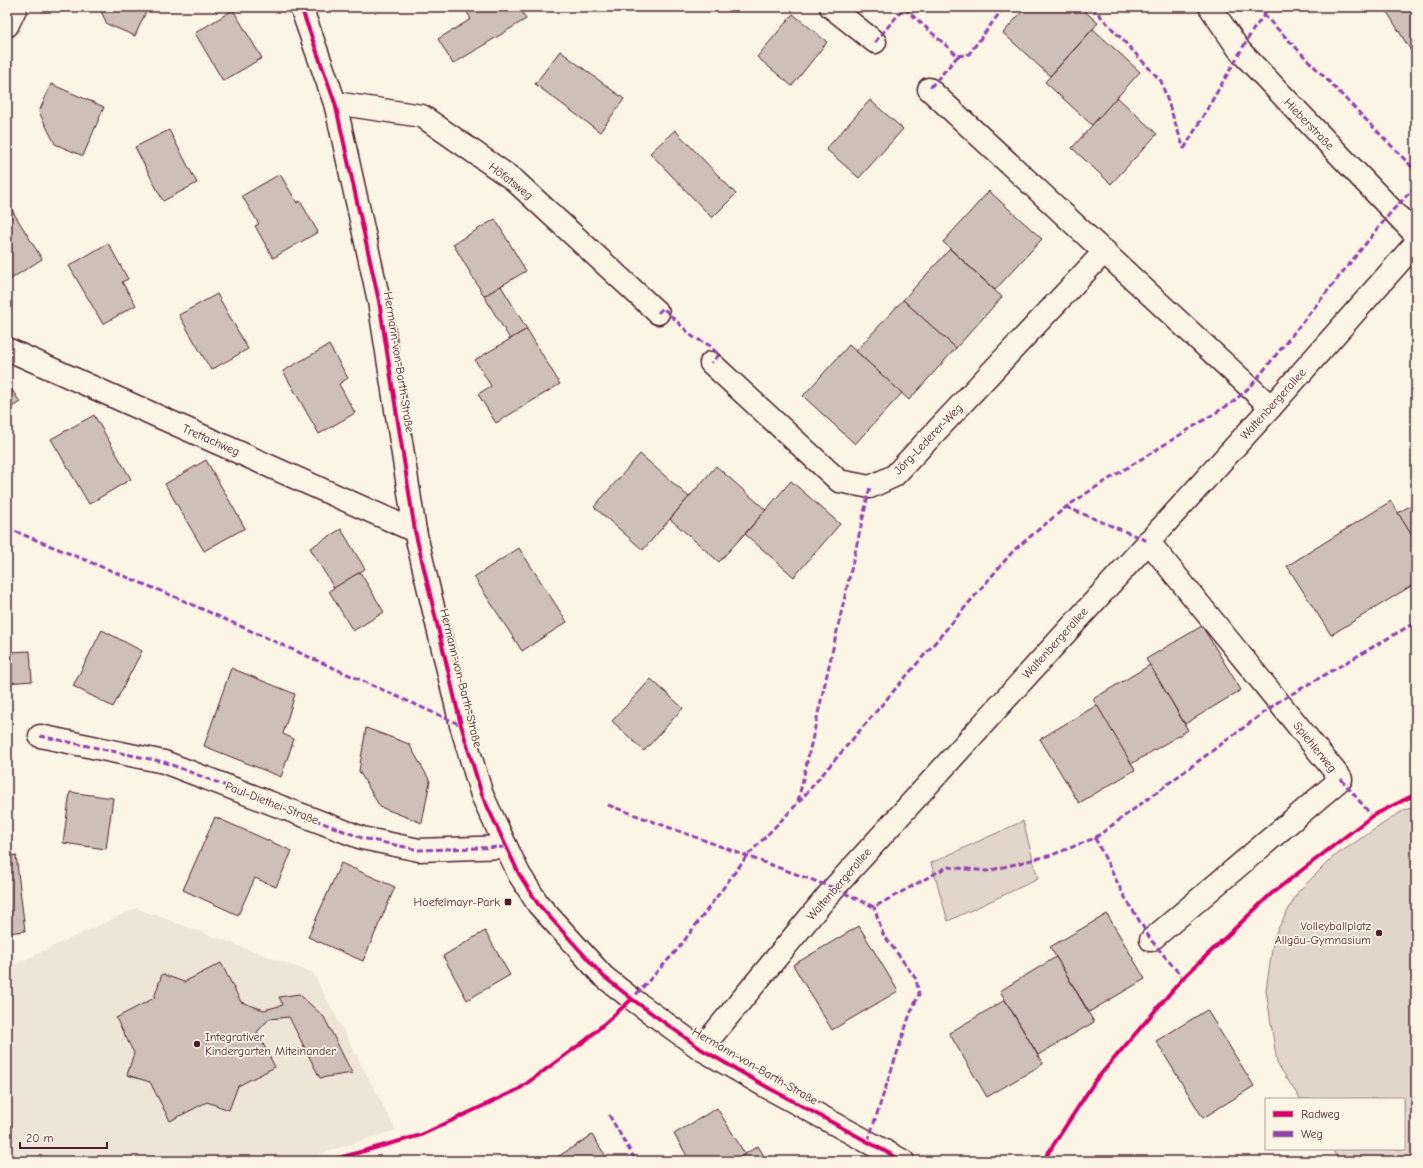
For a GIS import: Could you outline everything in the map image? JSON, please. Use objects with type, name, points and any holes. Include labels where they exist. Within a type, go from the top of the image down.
[{"type":"street","points":[[7,26],[16,7]]},
{"type":"street","name":"Hermann-von-Barth-Straße","points":[[301,7],[335,103],[379,301],[416,531],[466,745],[482,795],[519,874],[538,904],[603,976],[632,999],[701,1049],[767,1087],[903,1161]]},
{"type":"street","points":[[831,7],[874,42]]},
{"type":"street","name":"Hieberstraße","points":[[1210,7],[1240,51],[1416,235]]},
{"type":"street","points":[[929,89],[1105,251],[1271,407]]},
{"type":"street","name":"Höfatsweg","points":[[335,103],[422,116],[514,180],[658,313]]},
{"type":"street","name":"Waltenbergerallee","points":[[701,1049],[834,888],[1271,407],[1416,243]]},
{"type":"street","name":"Jörg-Lederer-Weg","points":[[711,364],[839,481],[870,487],[894,476],[1105,251]]},
{"type":"street","name":"Trettachweg","points":[[7,349],[416,531]]},
{"type":"street","name":"Spiehlerweg","points":[[1148,541],[1341,779],[1151,940]]},
{"type":"street","name":"Paul-Diethei-Straße","points":[[40,736],[164,762],[362,838],[419,850],[506,847]]},
{"type":"shaded area","points":[[1416,807],[1416,1161],[1339,1161],[1333,1150],[1405,1150],[1405,1098],[1299,1098],[1277,1063],[1266,990],[1274,936],[1298,892],[1333,857],[1404,810]]},
{"type":"shaded area","points":[[1023,821],[1038,879],[948,921],[931,863]]},
{"type":"shaded area","points":[[136,908],[313,973],[396,1130],[297,1161],[16,1161],[7,1135],[7,968]]},
{"type":"building","points":[[99,7],[148,7],[135,36],[107,24]]},
{"type":"building","points":[[464,7],[519,7],[526,19],[453,64],[438,39],[471,19]]},
{"type":"building","points":[[1026,7],[1080,7],[1098,23],[1050,76],[1003,33]]},
{"type":"building","points":[[1384,7],[1416,7],[1416,59]]},
{"type":"building","points":[[233,10],[262,58],[223,81],[195,33]]},
{"type":"building","points":[[793,14],[827,42],[792,86],[757,57]]},
{"type":"building","points":[[1093,29],[1140,72],[1092,125],[1045,82]]},
{"type":"building","points":[[560,51],[624,99],[600,132],[535,84]]},
{"type":"building","points":[[51,84],[104,107],[83,156],[55,144],[39,112]]},
{"type":"building","points":[[1117,97],[1157,134],[1111,184],[1072,148]]},
{"type":"building","points":[[870,100],[903,129],[859,178],[826,149]]},
{"type":"building","points":[[169,130],[197,183],[163,201],[135,147]]},
{"type":"building","points":[[675,130],[736,194],[712,218],[650,153]]},
{"type":"building","points":[[280,174],[297,203],[300,201],[318,232],[273,258],[255,226],[259,224],[242,196]]},
{"type":"building","points":[[989,191],[1042,239],[995,290],[943,242]]},
{"type":"building","points":[[7,202],[42,259],[9,280],[7,276]]},
{"type":"building","points":[[495,219],[526,271],[484,296],[453,244]]},
{"type":"building","points":[[108,243],[128,279],[122,282],[136,305],[103,324],[69,266]]},
{"type":"building","points":[[950,249],[1002,297],[956,348],[903,300]]},
{"type":"building","points":[[501,286],[527,329],[510,339],[484,296]]},
{"type":"building","points":[[217,294],[248,349],[211,370],[179,315]]},
{"type":"building","points":[[903,300],[956,348],[909,400],[856,351]]},
{"type":"building","points":[[527,329],[560,384],[496,423],[478,394],[491,386],[475,360]]},
{"type":"building","points":[[329,345],[348,378],[339,384],[355,413],[319,434],[283,371]]},
{"type":"building","points":[[849,345],[902,393],[855,444],[803,396]]},
{"type":"building","points":[[8,384],[20,402],[7,410],[7,385]]},
{"type":"building","points":[[94,415],[131,479],[89,504],[51,439]]},
{"type":"building","points":[[640,454],[689,497],[643,550],[594,507]]},
{"type":"building","points":[[206,460],[245,528],[204,551],[165,484]]},
{"type":"building","points":[[716,466],[766,510],[719,562],[670,519]]},
{"type":"building","points":[[791,481],[840,524],[794,577],[745,534]]},
{"type":"building","points":[[1391,501],[1416,542],[1416,583],[1331,635],[1287,566]]},
{"type":"building","points":[[1416,502],[1416,542],[1398,513]]},
{"type":"building","points":[[341,529],[365,569],[334,588],[310,548]]},
{"type":"building","points":[[519,548],[567,622],[522,651],[474,577]]},
{"type":"building","points":[[360,572],[384,612],[353,631],[329,591]]},
{"type":"building","points":[[7,599],[11,652],[30,651],[32,681],[7,683]]},
{"type":"building","points":[[1202,626],[1241,690],[1185,724],[1146,659]]},
{"type":"building","points":[[102,630],[142,651],[113,707],[73,686]]},
{"type":"building","points":[[1150,665],[1188,730],[1131,764],[1093,699]]},
{"type":"building","points":[[231,668],[295,694],[283,734],[294,739],[281,777],[204,746]]},
{"type":"building","points":[[651,679],[683,708],[644,751],[612,721]]},
{"type":"building","points":[[1097,705],[1135,770],[1079,803],[1040,739]]},
{"type":"building","points":[[366,728],[409,744],[430,781],[422,823],[380,807],[359,771]]},
{"type":"building","points":[[70,792],[113,798],[106,849],[63,843]]},
{"type":"building","points":[[215,817],[292,851],[276,887],[255,878],[238,915],[183,890]]},
{"type":"building","points":[[16,855],[25,931],[7,933],[7,857]]},
{"type":"building","points":[[341,863],[395,887],[363,961],[308,937]]},
{"type":"building","points":[[1107,914],[1145,979],[1089,1012],[1050,947]]},
{"type":"building","points":[[859,926],[898,991],[832,1030],[793,965]]},
{"type":"building","points":[[485,931],[510,975],[467,1000],[443,956]]},
{"type":"building","points":[[1056,957],[1094,1022],[1038,1055],[1000,991]]},
{"type":"building","points":[[221,963],[241,1002],[264,1010],[283,1005],[279,997],[299,994],[324,1017],[352,1073],[320,1078],[289,1017],[269,1019],[257,1032],[275,1067],[238,1086],[229,1110],[207,1102],[170,1121],[150,1082],[127,1075],[134,1053],[116,1018],[154,998],[162,974],[184,982]]},
{"type":"building","points":[[1005,1000],[1043,1064],[987,1097],[949,1033]]},
{"type":"building","points":[[1207,1010],[1254,1086],[1203,1118],[1156,1041]]},
{"type":"building","points":[[717,1108],[745,1154],[733,1161],[690,1161],[674,1134]]},
{"type":"building","points":[[592,1135],[609,1161],[551,1161]]},
{"type":"building","points":[[758,1146],[767,1161],[733,1161],[745,1154]]},
{"type":"marked path","points":[[958,56],[969,54],[1004,7]]},
{"type":"marked path","points":[[1092,7],[1161,81],[1184,149]]},
{"type":"marked path","points":[[1258,7],[1264,15],[1416,171]]},
{"type":"marked path","points":[[1184,149],[1253,30],[1270,7]]},
{"type":"marked path","points":[[875,42],[904,8],[958,56],[929,89]]},
{"type":"marked path","points":[[630,1001],[678,949],[747,856],[798,803],[1014,550],[1066,507],[1233,402],[1251,386],[1392,211],[1416,186]]},
{"type":"marked path","points":[[658,313],[663,308],[693,337],[709,345],[719,355],[711,363]]},
{"type":"marked path","points":[[798,801],[870,487]]},
{"type":"marked path","points":[[1066,507],[1148,541]]},
{"type":"marked path","points":[[7,528],[173,596],[461,725]]},
{"type":"marked path","points":[[608,805],[834,888],[874,907],[947,867],[987,871],[1052,855],[1095,838],[1278,702],[1416,622]]},
{"type":"marked path","points":[[40,736],[164,762],[362,838],[419,850],[506,847]]},
{"type":"marked path","points":[[1341,779],[1372,816]]},
{"type":"marked path","points":[[1095,838],[1123,894],[1151,940],[1183,978]]},
{"type":"marked path","points":[[868,1141],[910,1014],[919,994],[916,979],[883,934],[874,907]]},
{"type":"marked path","points":[[609,1115],[636,1161]]},
{"type":"cycle path","points":[[301,7],[335,103],[340,125],[379,301],[415,531],[461,725],[482,795],[519,874],[538,904],[603,976],[632,999],[701,1049],[767,1087],[903,1161]]},
{"type":"cycle path","points":[[1043,1161],[1095,1081],[1183,978],[1271,894],[1372,816],[1416,794]]},
{"type":"cycle path","points":[[328,1161],[421,1135],[519,1089],[586,1040],[632,999]]},
{"type":"place","name":"Hoefelmayr-Park","points":[[508,902]]},
{"type":"place","name":"Volleyballplatz Allgäu-Gymnasium","points":[[1379,933]]},
{"type":"place","name":"Integrativer Kindergarten Miteinander","points":[[197,1044]]}]
